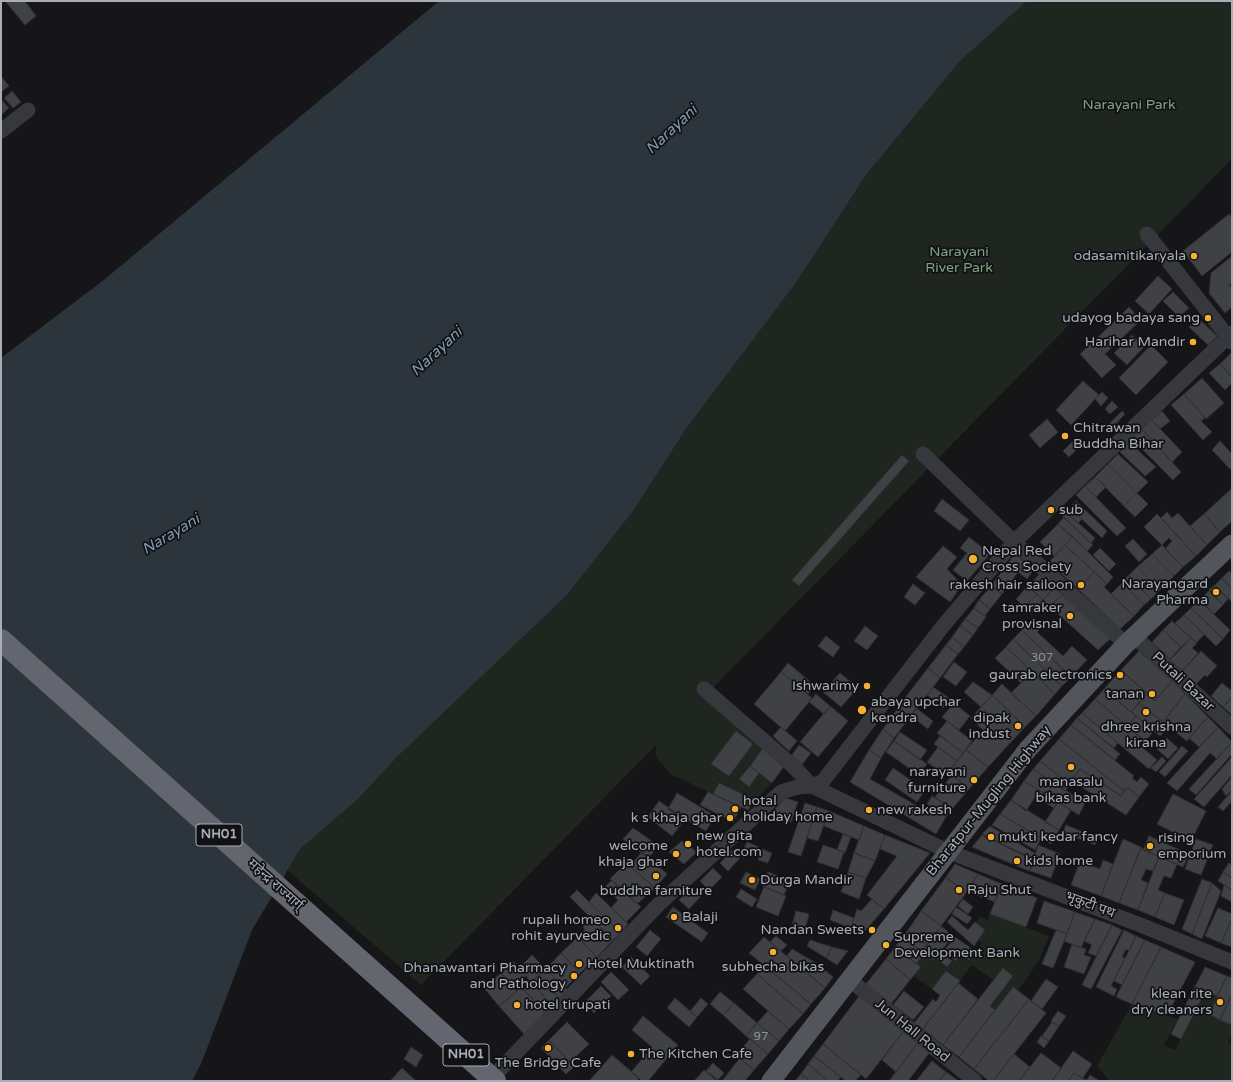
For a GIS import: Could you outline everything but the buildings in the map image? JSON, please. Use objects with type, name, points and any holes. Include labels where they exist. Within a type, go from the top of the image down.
[{"type":"highway","name":"महेन्द्र राज्मार्ग्","points":[[1,640],[492,1080]]},
{"type":"main road","name":"Bharatpur-Mugling Highway","points":[[771,1081],[850,980],[947,851],[1028,749],[1130,640],[1232,544]]},
{"type":"street","points":[[1,131],[28,110]]},
{"type":"street","points":[[492,1080],[659,904],[781,792],[798,787],[812,786],[823,781],[943,626],[1014,542],[1230,337],[1148,234]]},
{"type":"street","name":"Putali Bazar","points":[[923,454],[1014,542],[1232,727]]},
{"type":"street","points":[[704,689],[793,766],[812,786]]},
{"type":"street","name":"भृकुटी पथ","points":[[812,786],[947,851],[1128,920],[1232,962]]},
{"type":"street","name":"Jun Hall Road","points":[[850,980],[975,1081]]},
{"type":"green space","name":"Narayani River Park","points":[[1027,1],[1232,1],[1232,159],[703,698],[763,748],[739,779],[749,787],[759,773],[772,783],[760,796],[755,800],[719,783],[713,794],[672,775],[659,761],[656,755],[656,745],[421,985],[287,870],[300,848],[358,799],[397,757],[567,595],[633,511],[686,429],[798,280],[866,175],[960,61]]},
{"type":"green space","points":[[990,914],[1049,936],[1038,962],[1018,991],[995,1010],[990,1006],[1013,976],[1003,968],[993,980],[972,965],[960,981],[946,971],[932,989],[914,976],[921,967],[916,964],[924,954],[934,960],[937,959],[947,967],[953,959],[956,961],[961,954],[969,960],[982,943],[978,939],[985,930],[975,922],[981,917],[988,920]]},
{"type":"green space","points":[[1206,990],[1217,996],[1209,1014],[1232,1025],[1232,1033],[1228,1043],[1232,1045],[1232,1081],[1110,1081],[1097,1066],[1132,1004],[1178,1019],[1164,1045],[1175,1050]]},
{"type":"water","name":"Narayani","points":[[439,1],[1027,1],[960,61],[866,175],[798,280],[686,429],[633,511],[567,595],[397,757],[358,799],[300,849],[252,930],[201,1064],[192,1081],[1,1081],[1,358],[105,279]]},
{"type":"place","name":"odasamitikaryala","points":[[1194,256]]},
{"type":"place","name":"udayog badaya sang","points":[[1208,318]]},
{"type":"place","name":"Harihar Mandir","points":[[1193,342]]},
{"type":"place","name":"Chitrawan Buddha Bihar","points":[[1065,436]]},
{"type":"place","name":"sub","points":[[1051,510]]},
{"type":"place","name":"Nepal Red Cross Society","points":[[973,559]]},
{"type":"place","name":"rakesh hair sailoon","points":[[1081,585]]},
{"type":"place","name":"Narayangard Pharma","points":[[1216,592]]},
{"type":"place","name":"tamraker provisnal","points":[[1070,616]]},
{"type":"place","name":"gaurab electronics","points":[[1120,675]]},
{"type":"place","name":"Ishwarimy","points":[[867,686]]},
{"type":"place","name":"tanan","points":[[1152,694]]},
{"type":"place","name":"abaya upchar kendra","points":[[862,710]]},
{"type":"place","name":"dhree krishna kirana","points":[[1146,712]]},
{"type":"place","name":"dipak indust","points":[[1018,726]]},
{"type":"place","name":"manasalu bikas bank","points":[[1071,767]]},
{"type":"place","name":"narayani furniture","points":[[974,780]]},
{"type":"place","name":"hotal holiday home","points":[[735,809]]},
{"type":"place","name":"new rakesh","points":[[869,810]]},
{"type":"place","name":"k s khaja ghar","points":[[730,818]]},
{"type":"place","name":"mukti kedar fancy","points":[[991,837]]},
{"type":"place","name":"new gita hotel.com","points":[[688,844]]},
{"type":"place","name":"rising emporium","points":[[1150,846]]},
{"type":"place","name":"welcome khaja ghar","points":[[676,854]]},
{"type":"place","name":"kids home","points":[[1017,861]]},
{"type":"place","name":"buddha farniture","points":[[656,876]]},
{"type":"place","name":"Durga Mandir","points":[[752,880]]},
{"type":"place","name":"Raju Shut","points":[[959,890]]},
{"type":"place","name":"Balaji","points":[[674,917]]},
{"type":"place","name":"rupali homeo rohit ayurvedic","points":[[618,928]]},
{"type":"place","name":"Nandan Sweets","points":[[872,930]]},
{"type":"place","name":"Supreme Development Bank","points":[[886,945]]},
{"type":"place","name":"subhecha bikas","points":[[773,952]]},
{"type":"place","name":"Hotel Muktinath","points":[[579,964]]},
{"type":"place","name":"Dhanawantari Pharmacy and Pathology","points":[[574,976]]},
{"type":"place","name":"klean rite dry cleaners","points":[[1220,1002]]},
{"type":"place","name":"hotel tirupati","points":[[517,1005]]},
{"type":"place","name":"The Bridge Cafe","points":[[548,1048]]},
{"type":"place","name":"The Kitchen Cafe","points":[[631,1054]]},
{"type":"park label","name":"Narayani Park","points":[[1129,105]]}]
